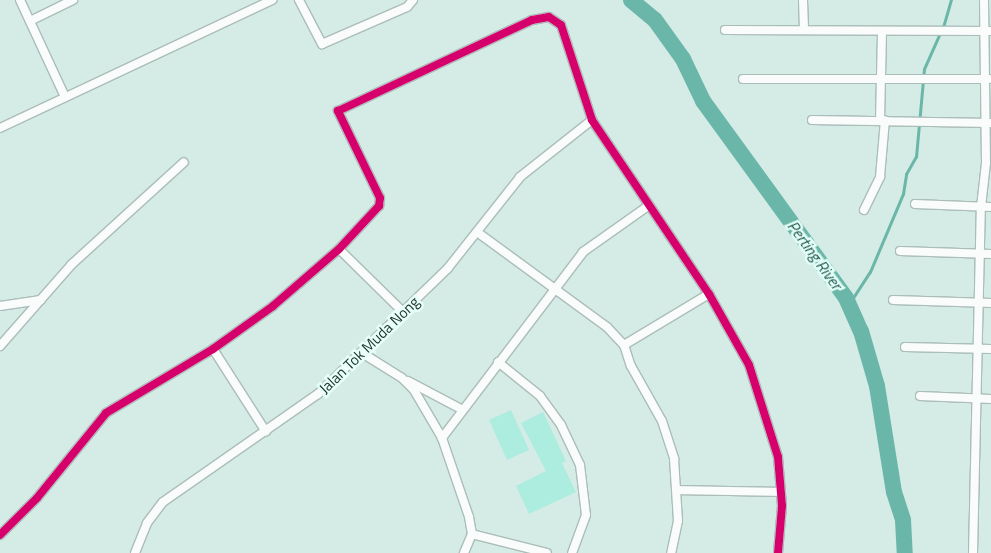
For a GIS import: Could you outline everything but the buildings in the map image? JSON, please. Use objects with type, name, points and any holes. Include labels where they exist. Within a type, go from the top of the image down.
[{"type":"street","points":[[20,0],[65,97]]},
{"type":"street","points":[[30,21],[73,0]]},
{"type":"street","points":[[0,128],[272,0]]},
{"type":"street","points":[[299,0],[322,44],[407,7],[413,0]]},
{"type":"street","points":[[803,0],[804,29]]},
{"type":"street","points":[[973,553],[981,207],[989,123],[988,31],[984,0]]},
{"type":"street","points":[[0,535],[37,498],[106,413],[213,349],[273,306],[339,249],[379,206],[381,200],[338,117],[340,110],[532,20],[549,17],[561,25],[592,120],[648,206],[709,294],[749,365],[775,442],[781,492],[778,553]]},
{"type":"street","points":[[725,30],[804,29],[882,33],[988,31]]},
{"type":"street","points":[[864,210],[880,177],[882,33]]},
{"type":"street","points":[[743,79],[988,79]]},
{"type":"street","name":"Jalan Tok Muda Nong","points":[[134,553],[147,523],[163,502],[318,394],[448,268],[520,178],[592,120]]},
{"type":"street","points":[[812,120],[989,123]]},
{"type":"street","points":[[0,346],[72,264],[184,162]]},
{"type":"street","points":[[915,204],[991,207]]},
{"type":"street","points":[[442,438],[461,409],[554,287],[592,244],[648,206]]},
{"type":"street","points":[[477,232],[608,327],[624,345],[631,366],[662,421],[674,459],[678,490],[678,521],[671,553]]},
{"type":"street","points":[[339,249],[403,312]]},
{"type":"street","points":[[900,251],[991,254]]},
{"type":"street","points":[[624,345],[709,294]]},
{"type":"street","points":[[0,306],[41,300]]},
{"type":"street","points":[[893,300],[991,303]]},
{"type":"street","points":[[905,346],[991,349]]},
{"type":"street","points":[[213,349],[266,432]]},
{"type":"street","points":[[362,353],[402,378],[461,409]]},
{"type":"street","points":[[498,362],[540,396],[561,425],[580,465],[586,515],[572,553]]},
{"type":"street","points":[[402,378],[421,400],[442,438],[469,517],[472,534],[464,553]]},
{"type":"street","points":[[920,396],[991,399]]},
{"type":"street","points":[[678,490],[781,492]]},
{"type":"street","points":[[472,534],[547,553]]},
{"type":"green space","points":[[511,410],[529,450],[507,460],[489,420]]},
{"type":"green space","points":[[543,412],[566,461],[562,463],[576,492],[529,514],[516,486],[546,471],[521,423]]},
{"type":"waterway","name":"Perting River","points":[[631,0],[655,20],[683,59],[703,101],[846,298],[861,331],[877,386],[894,492],[903,520],[905,553]]},
{"type":"waterway","points":[[849,304],[870,272],[903,194],[906,174],[916,157],[924,69],[944,24],[951,0]]},
{"type":"cycle path","points":[[0,535],[37,498],[106,413],[213,349],[273,306],[339,249],[379,206],[380,198],[338,111],[532,20],[549,17],[561,25],[592,120],[709,294],[749,365],[778,457],[782,506],[778,553]]}]
